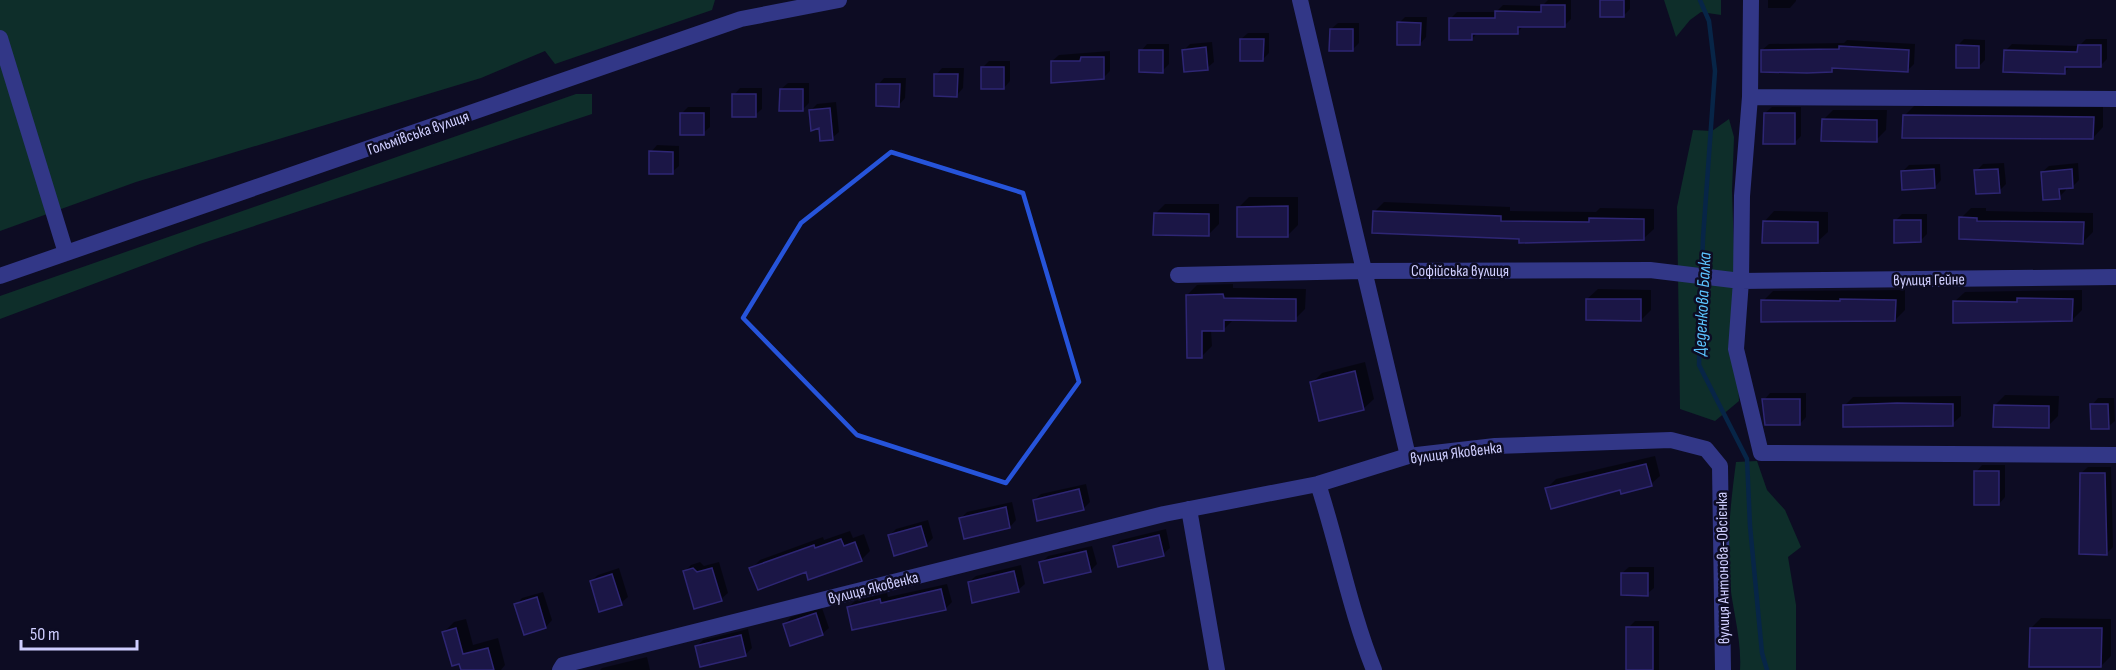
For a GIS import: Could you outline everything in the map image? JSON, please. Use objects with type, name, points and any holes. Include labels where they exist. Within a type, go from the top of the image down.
[{"type":"street","points":[[741,19],[753,0]]},
{"type":"street","name":"Гольмівська вулиця","points":[[0,276],[741,19],[839,0]]},
{"type":"street","points":[[1300,0],[1408,456]]},
{"type":"street","points":[[1751,0],[1750,97],[1742,196],[1741,281],[1736,349],[1761,453],[2116,455]]},
{"type":"street","points":[[0,38],[66,254]]},
{"type":"street","points":[[1750,97],[2116,99]]},
{"type":"street","name":"Софійська вулиця","points":[[1178,275],[1363,270],[1650,270],[1741,281]]},
{"type":"street","name":"вулиця Гейне","points":[[1741,281],[2116,277]]},
{"type":"street","name":"вулиця Яковенка","points":[[560,670],[563,665],[1189,509],[1318,484],[1408,456],[1495,446],[1671,440],[1706,449],[1720,466]]},
{"type":"street","name":"вулиця Антонова-Овсієнка","points":[[1720,466],[1723,670]]},
{"type":"street","points":[[1318,484],[1337,544],[1363,643],[1374,670]]},
{"type":"street","points":[[1189,509],[1217,670]]},
{"type":"highlighted area","points":[[891,152],[1023,193],[1079,382],[1006,483],[857,435],[743,318],[801,223]]},
{"type":"green space","points":[[0,0],[715,0],[712,10],[555,64],[545,51],[481,78],[136,182],[0,231]]},
{"type":"green space","points":[[1664,0],[1721,0],[1721,15],[1701,12],[1690,20],[1676,37]]},
{"type":"green space","points":[[576,94],[592,94],[592,114],[200,244],[0,319],[0,296]]},
{"type":"green space","points":[[1729,119],[1734,137],[1732,191],[1739,401],[1715,421],[1680,409],[1677,207],[1693,130],[1712,131]]},
{"type":"green space","points":[[1757,461],[1767,490],[1785,510],[1801,547],[1788,557],[1796,605],[1796,670],[1740,670],[1729,573],[1730,518],[1736,462]]},
{"type":"building","points":[[1600,0],[1624,0],[1624,17],[1600,17]]},
{"type":"building","points":[[1541,5],[1565,5],[1565,27],[1518,27],[1518,34],[1472,34],[1472,40],[1449,40],[1449,18],[1495,18],[1495,11],[1541,12]]},
{"type":"building","points":[[1397,22],[1421,23],[1420,45],[1397,45]]},
{"type":"building","points":[[1330,29],[1353,29],[1353,51],[1329,51]]},
{"type":"building","points":[[1240,39],[1264,39],[1263,61],[1240,61]]},
{"type":"building","points":[[1956,45],[1979,46],[1979,68],[1956,68]]},
{"type":"building","points":[[2078,45],[2101,45],[2101,67],[2065,67],[2065,74],[2003,72],[2004,50],[2077,52]]},
{"type":"building","points":[[1839,46],[1909,50],[1908,72],[1832,68],[1832,72],[1761,72],[1761,50],[1839,49]]},
{"type":"building","points":[[1206,47],[1208,70],[1184,72],[1182,50]]},
{"type":"building","points":[[1139,50],[1163,50],[1163,73],[1139,72]]},
{"type":"building","points":[[1081,57],[1104,57],[1104,79],[1051,83],[1051,61],[1080,61]]},
{"type":"building","points":[[981,67],[1004,67],[1004,89],[981,89]]},
{"type":"building","points":[[934,74],[958,74],[957,97],[934,96]]},
{"type":"building","points":[[876,84],[900,84],[899,107],[876,106]]},
{"type":"building","points":[[780,89],[803,89],[803,111],[779,111]]},
{"type":"building","points":[[732,94],[756,94],[756,117],[732,117]]},
{"type":"building","points":[[830,108],[833,140],[820,141],[819,128],[811,131],[809,110]]},
{"type":"building","points":[[680,113],[704,113],[704,135],[680,135]]},
{"type":"building","points":[[1764,113],[1795,113],[1795,144],[1763,144]]},
{"type":"building","points":[[1903,115],[2094,117],[2093,139],[1902,138]]},
{"type":"building","points":[[1822,119],[1877,120],[1877,142],[1821,141]]},
{"type":"building","points":[[649,151],[673,152],[673,174],[649,174]]},
{"type":"building","points":[[1934,169],[1935,188],[1902,190],[1901,171]]},
{"type":"building","points":[[1998,169],[2000,193],[1976,194],[1974,170]]},
{"type":"building","points":[[2072,169],[2073,188],[2059,189],[2060,199],[2043,200],[2041,172]]},
{"type":"building","points":[[1288,206],[1288,237],[1237,237],[1237,207]]},
{"type":"building","points":[[1373,211],[1501,216],[1501,221],[1589,222],[1589,218],[1644,219],[1644,240],[1519,243],[1519,239],[1372,233]]},
{"type":"building","points":[[1154,213],[1209,214],[1209,236],[1153,235]]},
{"type":"building","points":[[1959,217],[1977,218],[1977,221],[2084,222],[2083,244],[1959,239]]},
{"type":"building","points":[[1894,220],[1921,220],[1921,242],[1894,243]]},
{"type":"building","points":[[1763,221],[1818,222],[1818,243],[1762,243]]},
{"type":"building","points":[[1223,294],[1224,298],[1296,299],[1296,321],[1224,320],[1224,331],[1202,331],[1202,358],[1187,358],[1186,295]]},
{"type":"building","points":[[2017,298],[2073,299],[2072,321],[1953,323],[1953,301],[2017,302]]},
{"type":"building","points":[[1586,299],[1641,299],[1641,321],[1586,320]]},
{"type":"building","points":[[1840,299],[1896,300],[1895,321],[1761,322],[1761,300],[1840,301]]},
{"type":"building","points":[[1355,371],[1364,410],[1319,421],[1310,382]]},
{"type":"building","points":[[1762,399],[1800,399],[1800,425],[1765,425]]},
{"type":"building","points":[[1953,404],[1953,426],[1843,427],[1843,405]]},
{"type":"building","points":[[2090,404],[2108,404],[2109,429],[2091,429]]},
{"type":"building","points":[[1994,405],[2049,406],[2049,428],[1993,427]]},
{"type":"building","points":[[1646,464],[1652,486],[1621,494],[1620,490],[1551,509],[1545,488]]},
{"type":"building","points":[[1974,471],[1999,471],[1999,505],[1974,505]]},
{"type":"building","points":[[2080,473],[2105,473],[2107,555],[2079,554]]},
{"type":"building","points":[[1079,489],[1084,510],[1037,521],[1033,500]]},
{"type":"building","points":[[1006,507],[1010,528],[964,539],[959,518]]},
{"type":"building","points":[[921,526],[927,546],[894,556],[888,535]]},
{"type":"building","points":[[1159,535],[1164,556],[1118,567],[1113,546]]},
{"type":"building","points":[[841,539],[844,546],[855,542],[862,561],[808,580],[806,572],[758,590],[749,568],[814,545],[815,548]]},
{"type":"building","points":[[1086,551],[1091,572],[1044,583],[1039,562]]},
{"type":"building","points":[[693,568],[697,572],[712,568],[722,601],[694,609],[683,571]]},
{"type":"building","points":[[1014,571],[1019,592],[972,603],[968,582]]},
{"type":"building","points":[[1621,573],[1648,573],[1648,596],[1621,595]]},
{"type":"building","points":[[612,574],[622,605],[599,612],[590,581]]},
{"type":"building","points":[[941,589],[946,610],[852,630],[847,607],[880,599],[881,603]]},
{"type":"building","points":[[537,597],[546,628],[524,635],[514,604]]},
{"type":"building","points":[[816,613],[823,635],[790,646],[783,624]]},
{"type":"building","points":[[1626,627],[1653,627],[1653,670],[1626,670]]},
{"type":"building","points":[[456,628],[463,654],[488,648],[494,670],[461,670],[459,664],[452,666],[442,632]]},
{"type":"building","points":[[2030,628],[2102,628],[2101,667],[2029,667]]},
{"type":"building","points":[[741,635],[746,656],[700,667],[695,646]]},
{"type":"waterway","name":"Деденкова Балка","points":[[1700,0],[1709,21],[1715,71],[1703,238],[1699,365],[1747,459],[1750,526],[1762,653],[1767,670]]}]
